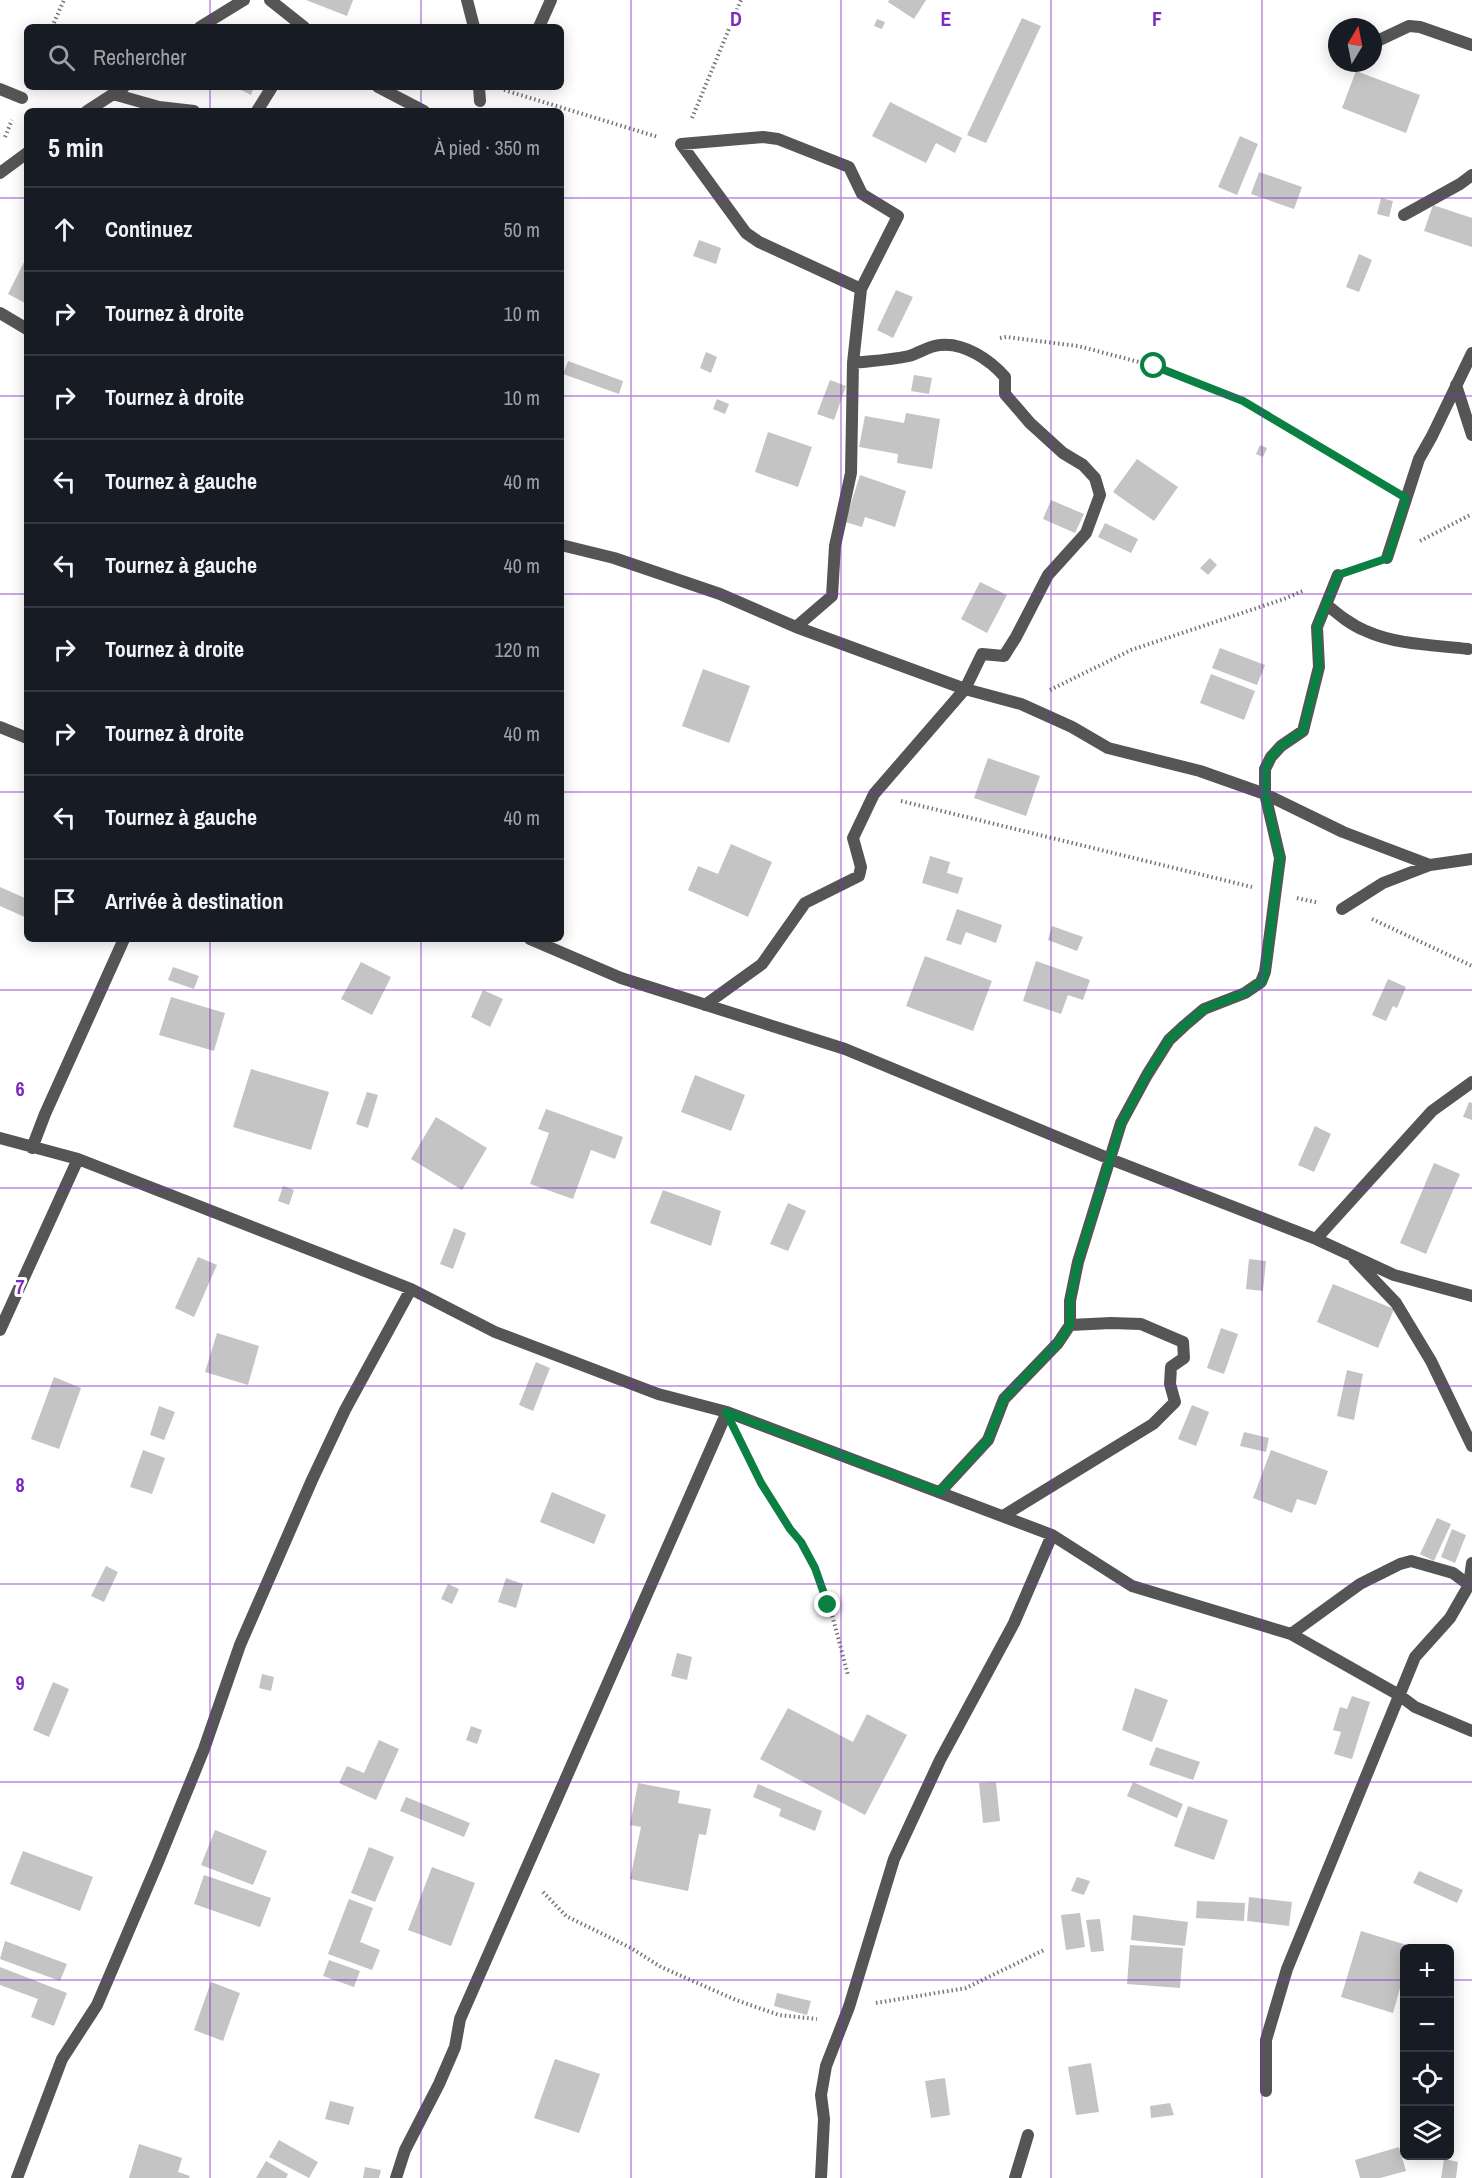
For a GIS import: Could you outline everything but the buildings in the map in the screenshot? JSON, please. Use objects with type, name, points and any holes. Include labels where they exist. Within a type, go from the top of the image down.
[{"type":"street","points":[[205,24],[244,0]]},
{"type":"street","points":[[270,0],[299,24]]},
{"type":"street","points":[[467,0],[473,24]]},
{"type":"street","points":[[540,24],[551,0]]},
{"type":"street","points":[[1382,39],[1409,26],[1420,27],[1472,45]]},
{"type":"street","points":[[0,89],[22,98]]},
{"type":"street","points":[[91,108],[118,90]]},
{"type":"street","points":[[259,108],[270,90]]},
{"type":"street","points":[[384,90],[418,108]]},
{"type":"street","points":[[479,90],[480,101]]},
{"type":"street","points":[[112,93],[168,108]]},
{"type":"street","points":[[681,144],[763,136],[778,139],[849,167],[862,194],[898,216],[861,289],[853,363],[851,473],[835,546],[832,596],[796,627]]},
{"type":"street","points":[[681,144],[746,233],[759,242],[861,289]]},
{"type":"street","points":[[0,173],[24,155]]},
{"type":"street","points":[[1404,215],[1472,175]]},
{"type":"street","points":[[0,313],[24,327]]},
{"type":"street","points":[[705,1005],[762,964],[805,903],[859,876],[861,867],[854,838],[874,794],[965,689],[982,654],[1004,656],[1048,575],[1086,533],[1100,495],[1095,478],[1083,465],[1063,453],[1030,423],[1005,394],[1005,377],[996,367],[976,354],[955,346],[941,344],[927,347],[912,355],[853,363]]},
{"type":"street","points":[[1388,558],[1419,459],[1472,353]]},
{"type":"street","points":[[1456,385],[1472,435]]},
{"type":"street","points":[[564,546],[666,574],[720,594],[796,627],[965,689],[1021,704],[1072,727],[1108,748],[1200,771],[1265,794],[1343,832],[1430,864]]},
{"type":"street","points":[[940,1492],[988,1440],[1004,1399],[1058,1343],[1070,1325],[1070,1301],[1078,1262],[1121,1124],[1169,1040],[1204,1009],[1245,993],[1262,982],[1277,894],[1280,858],[1265,794],[1265,769],[1271,757],[1281,746],[1303,731],[1319,667],[1317,627],[1338,575]]},
{"type":"street","points":[[1327,605],[1342,618],[1366,631],[1390,639],[1468,650]]},
{"type":"street","points":[[0,727],[24,737]]},
{"type":"street","points":[[1342,909],[1383,883],[1430,864],[1472,859]]},
{"type":"street","points":[[32,1148],[123,942]]},
{"type":"street","points":[[537,942],[621,978],[845,1049],[1110,1159],[1316,1239],[1394,1275],[1472,1296]]},
{"type":"street","points":[[1316,1239],[1432,1111],[1472,1082]]},
{"type":"street","points":[[0,1138],[78,1160],[411,1289],[495,1332],[658,1394],[726,1412],[1052,1535],[1132,1586],[1291,1634],[1399,1695],[1415,1707],[1472,1731]]},
{"type":"street","points":[[0,1330],[78,1160]]},
{"type":"street","points":[[1349,1253],[1396,1303],[1431,1360],[1472,1446]]},
{"type":"street","points":[[17,2178],[62,2059],[97,2005],[158,1862],[204,1749],[240,1645],[312,1480],[345,1410],[411,1289]]},
{"type":"street","points":[[1003,1516],[1153,1424],[1175,1402],[1170,1384],[1172,1367],[1184,1358],[1183,1342],[1141,1324],[1070,1325]]},
{"type":"street","points":[[396,2178],[405,2150],[456,2047],[460,2019],[726,1412]]},
{"type":"street","points":[[821,2178],[824,2119],[821,2096],[826,2066],[849,2007],[894,1859],[940,1760],[1014,1623],[1052,1535]]},
{"type":"street","points":[[1291,1634],[1360,1584],[1411,1561],[1454,1573],[1469,1586]]},
{"type":"street","points":[[1266,2091],[1266,2040],[1287,1969],[1415,1657],[1450,1618],[1469,1586],[1472,1563]]},
{"type":"street","points":[[1015,2178],[1028,2135]]},
{"type":"path","points":[[53,24],[64,0]]},
{"type":"path","points":[[564,108],[681,144],[741,0]]},
{"type":"path","points":[[505,90],[564,108]]},
{"type":"path","points":[[995,339],[1005,337],[1078,346],[1154,366],[1243,401],[1406,498]]},
{"type":"path","points":[[1388,558],[1472,514]]},
{"type":"path","points":[[1021,704],[1131,650],[1284,599],[1338,575]]},
{"type":"path","points":[[874,794],[1360,913],[1472,966]]},
{"type":"path","points":[[726,1412],[761,1483],[790,1529],[801,1542],[815,1568],[848,1675]]},
{"type":"path","points":[[526,1870],[566,1916],[632,1948],[662,1967],[736,2000],[779,2015],[814,2020],[832,2016],[849,2007],[966,1988],[1044,1950]]},
{"type":"route","points":[[828,1605],[815,1568],[801,1542],[790,1529],[761,1483],[726,1412],[940,1492],[988,1440],[1004,1399],[1058,1343],[1070,1325],[1070,1301],[1078,1262],[1121,1124],[1147,1075],[1169,1040],[1204,1009],[1245,993],[1262,982],[1277,894],[1280,858],[1265,794],[1265,769],[1271,757],[1281,746],[1303,731],[1319,667],[1317,627],[1338,575],[1388,558],[1406,498],[1243,401],[1154,366]]}]
